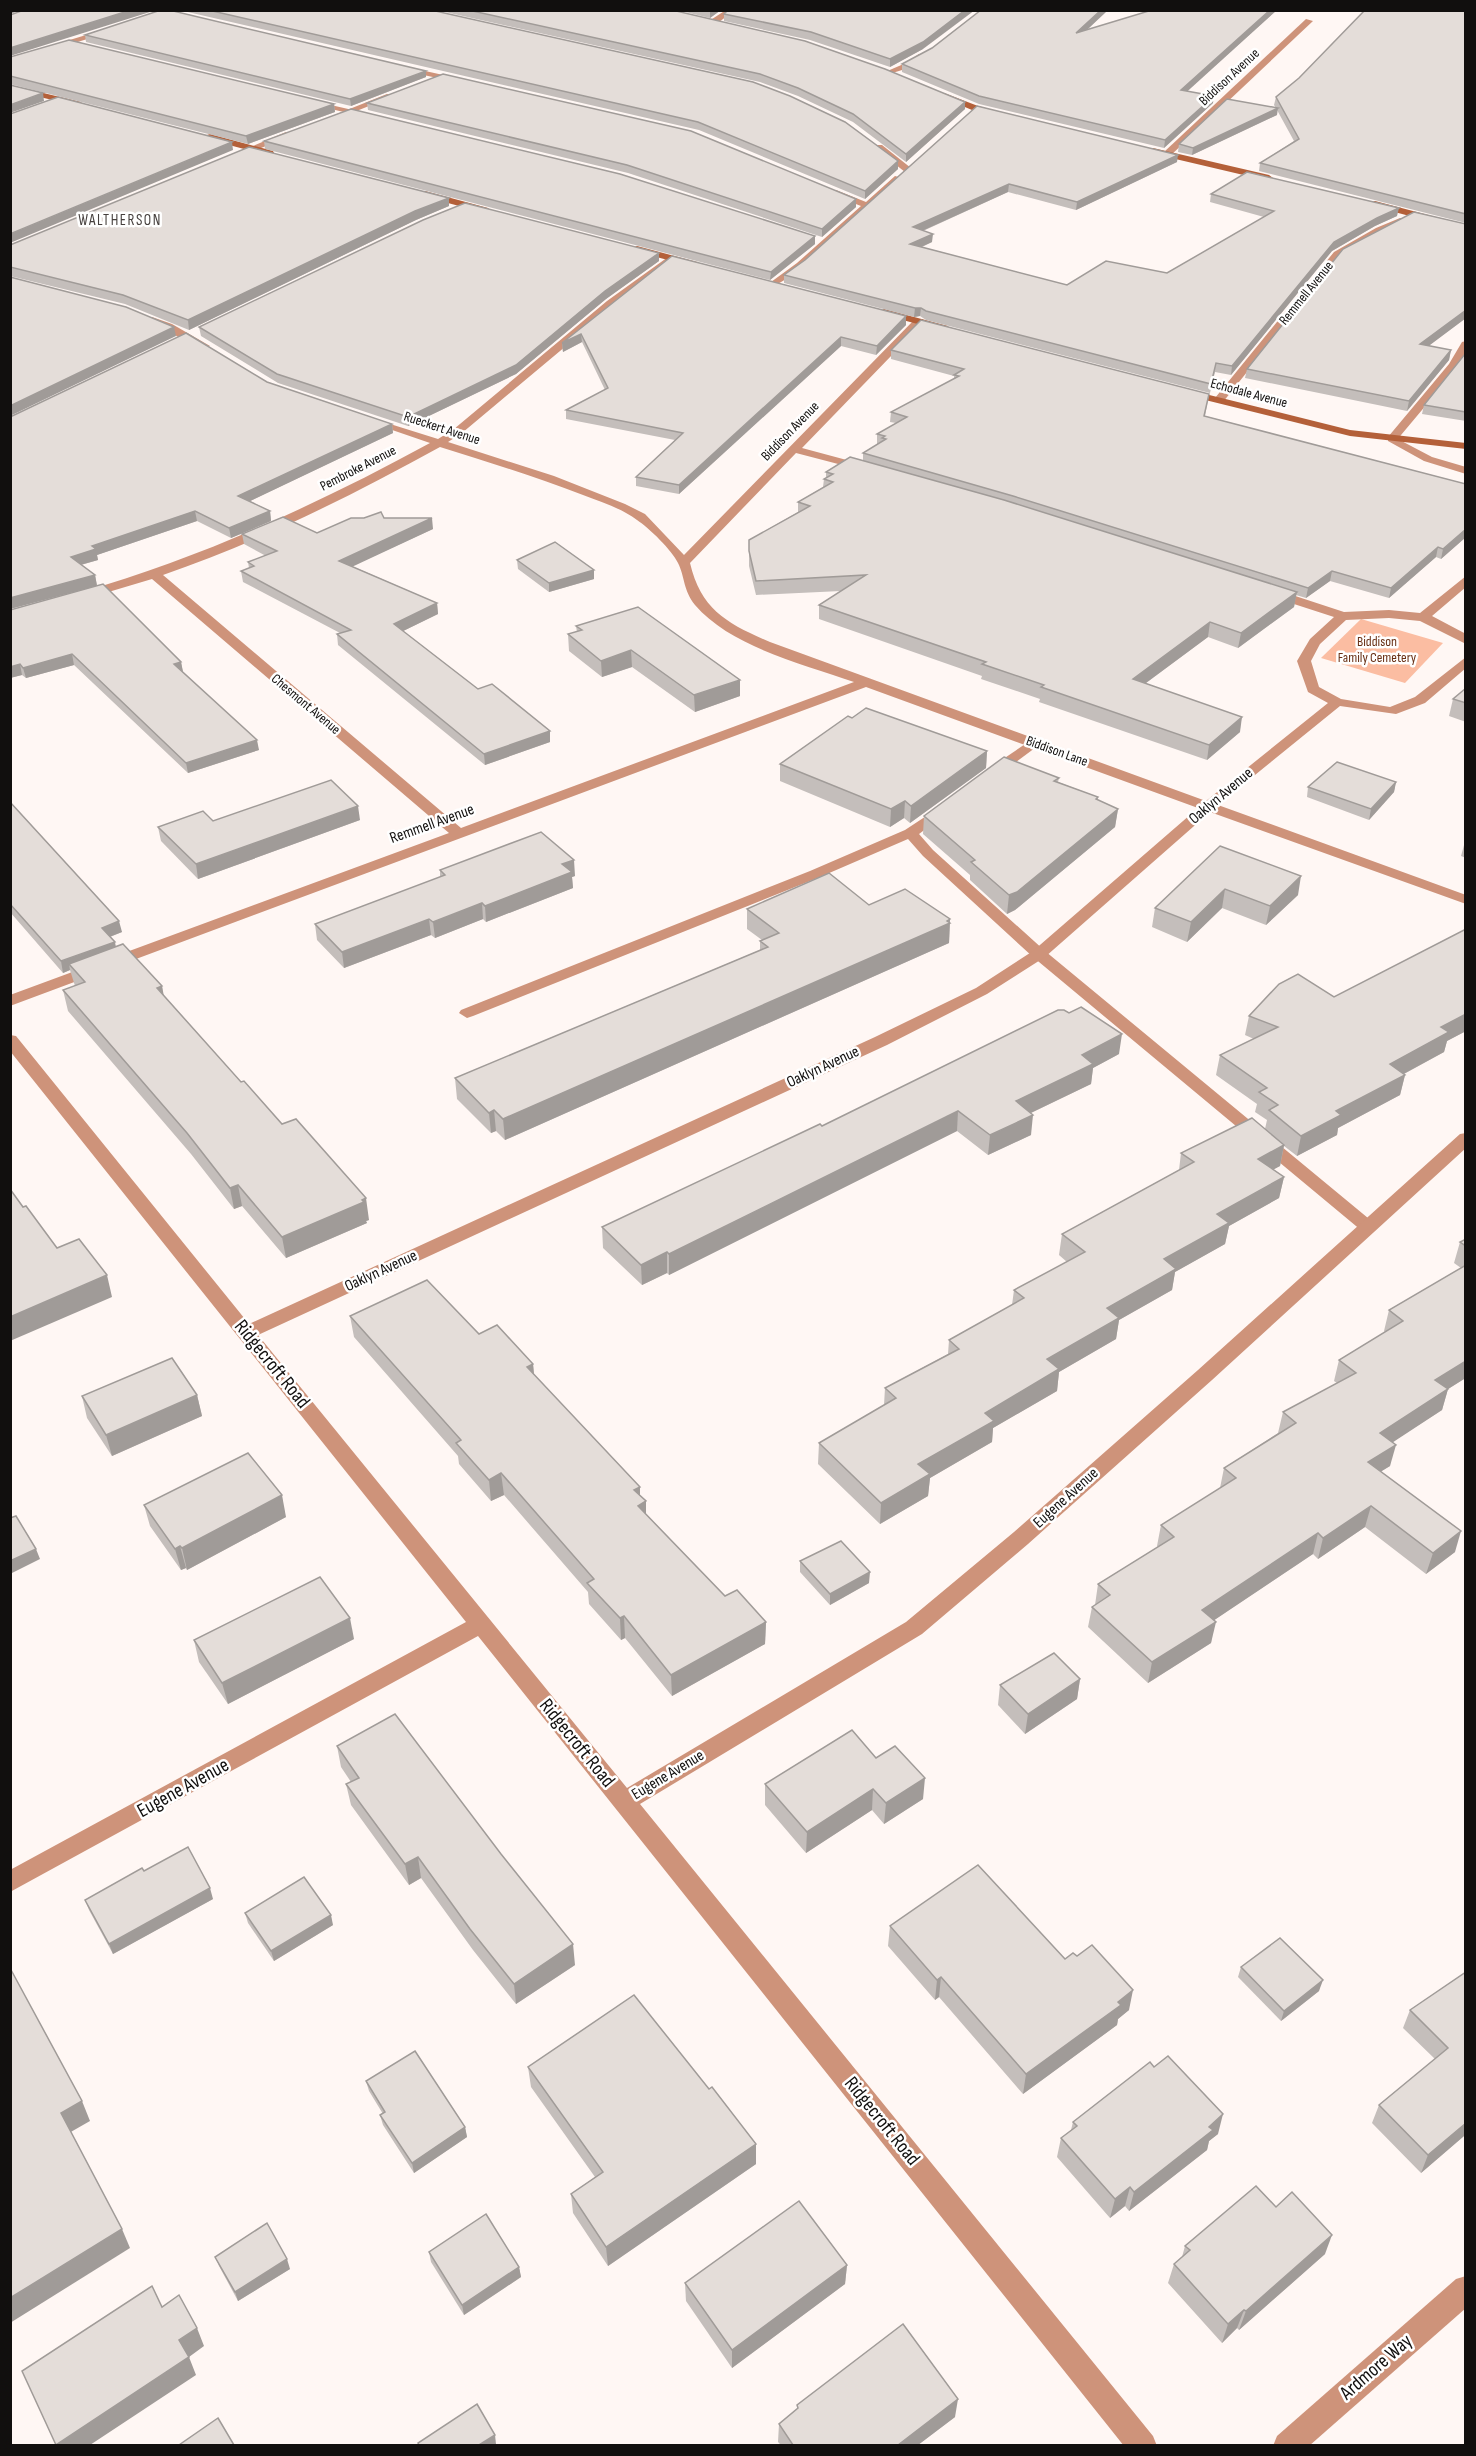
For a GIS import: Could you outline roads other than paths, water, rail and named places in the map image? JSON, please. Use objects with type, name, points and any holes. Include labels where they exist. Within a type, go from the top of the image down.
[{"type":"main road","points":[[701,21],[723,25]]},
{"type":"main road","points":[[885,71],[900,77]]},
{"type":"main road","points":[[10,87],[86,106]]},
{"type":"main road","points":[[932,90],[975,108],[1006,116]]},
{"type":"main road","points":[[197,134],[286,157]]},
{"type":"main road","points":[[1145,149],[1280,181]]},
{"type":"main road","points":[[410,190],[500,214]]},
{"type":"main road","points":[[1371,203],[1466,228]]},
{"type":"main road","points":[[625,246],[705,267]]},
{"type":"main road","points":[[763,281],[786,287]]},
{"type":"main road","points":[[874,309],[953,330]]},
{"type":"main road","name":"Echodale Avenue","points":[[1176,389],[1315,426],[1392,439]]},
{"type":"main road","points":[[1392,439],[1466,446]]},
{"type":"street","points":[[712,23],[732,10]]},
{"type":"street","name":"Biddison Avenue","points":[[1167,154],[1309,21]]},
{"type":"street","points":[[10,62],[113,30]]},
{"type":"street","points":[[71,43],[91,48]]},
{"type":"street","points":[[885,71],[909,65],[932,49]]},
{"type":"street","points":[[394,66],[472,84]]},
{"type":"street","points":[[420,84],[440,77]]},
{"type":"street","points":[[317,123],[400,92]]},
{"type":"street","points":[[303,99],[383,119]]},
{"type":"street","points":[[42,108],[63,100]]},
{"type":"street","points":[[967,115],[975,108]]},
{"type":"street","points":[[219,162],[296,131]]},
{"type":"street","points":[[873,143],[908,170]]},
{"type":"street","points":[[774,284],[917,162]]},
{"type":"street","points":[[821,188],[865,205]]},
{"type":"street","points":[[447,212],[466,205]]},
{"type":"street","name":"Remmell Avenue","points":[[1220,400],[1337,254],[1379,230],[1416,214]]},
{"type":"street","points":[[814,238],[825,242]]},
{"type":"street","name":"Pembroke Avenue","points":[[76,597],[154,574],[305,513],[439,443],[458,431],[611,303],[671,258]]},
{"type":"street","points":[[137,315],[168,326],[213,353]]},
{"type":"street","name":"Biddison Avenue","points":[[684,562],[919,321]]},
{"type":"street","points":[[1392,439],[1454,365],[1466,344]]},
{"type":"street","name":"Rueckert Avenue","points":[[364,418],[550,478],[621,506],[641,517],[657,531],[684,562]]},
{"type":"street","name":"Echodale Avenue","points":[[1392,439],[1428,459],[1466,471]]},
{"type":"street","points":[[794,449],[879,472]]},
{"type":"street","name":"Biddison Lane","points":[[684,562],[685,576],[701,606],[730,629],[867,682],[1466,900]]},
{"type":"street","name":"Chesmont Avenue","points":[[154,574],[459,834]]},
{"type":"street","points":[[1423,617],[1466,580]]},
{"type":"street","points":[[1257,588],[1343,616],[1389,614],[1423,617],[1452,630],[1466,640]]},
{"type":"street","points":[[1343,616],[1315,642],[1304,661],[1313,689],[1337,702],[1390,711],[1420,700],[1466,661]]},
{"type":"street","name":"Remmell Avenue","points":[[10,1001],[867,682]]},
{"type":"street","name":"Oaklyn Avenue","points":[[246,1333],[942,1012],[1013,974],[1209,806],[1337,702]]},
{"type":"street","points":[[979,782],[1034,742]]},
{"type":"street","points":[[467,1013],[804,878],[910,832],[951,802]]},
{"type":"street","points":[[910,832],[928,853],[1039,954],[1368,1227]]},
{"type":"street","name":"Ridgecroft Road","points":[[10,1040],[1143,2445]]},
{"type":"street","name":"Eugene Avenue","points":[[624,1802],[914,1628],[1021,1538],[1466,1137]]},
{"type":"street","name":"Eugene Avenue","points":[[10,1882],[481,1624]]},
{"type":"street","name":"Ardmore Way","points":[[1287,2445],[1466,2289]]},
{"type":"district","name":"WALTHERSON","points":[[120,220]]},
{"type":"park label","name":"Biddison Family Cemetery","points":[[1377,650]]}]
